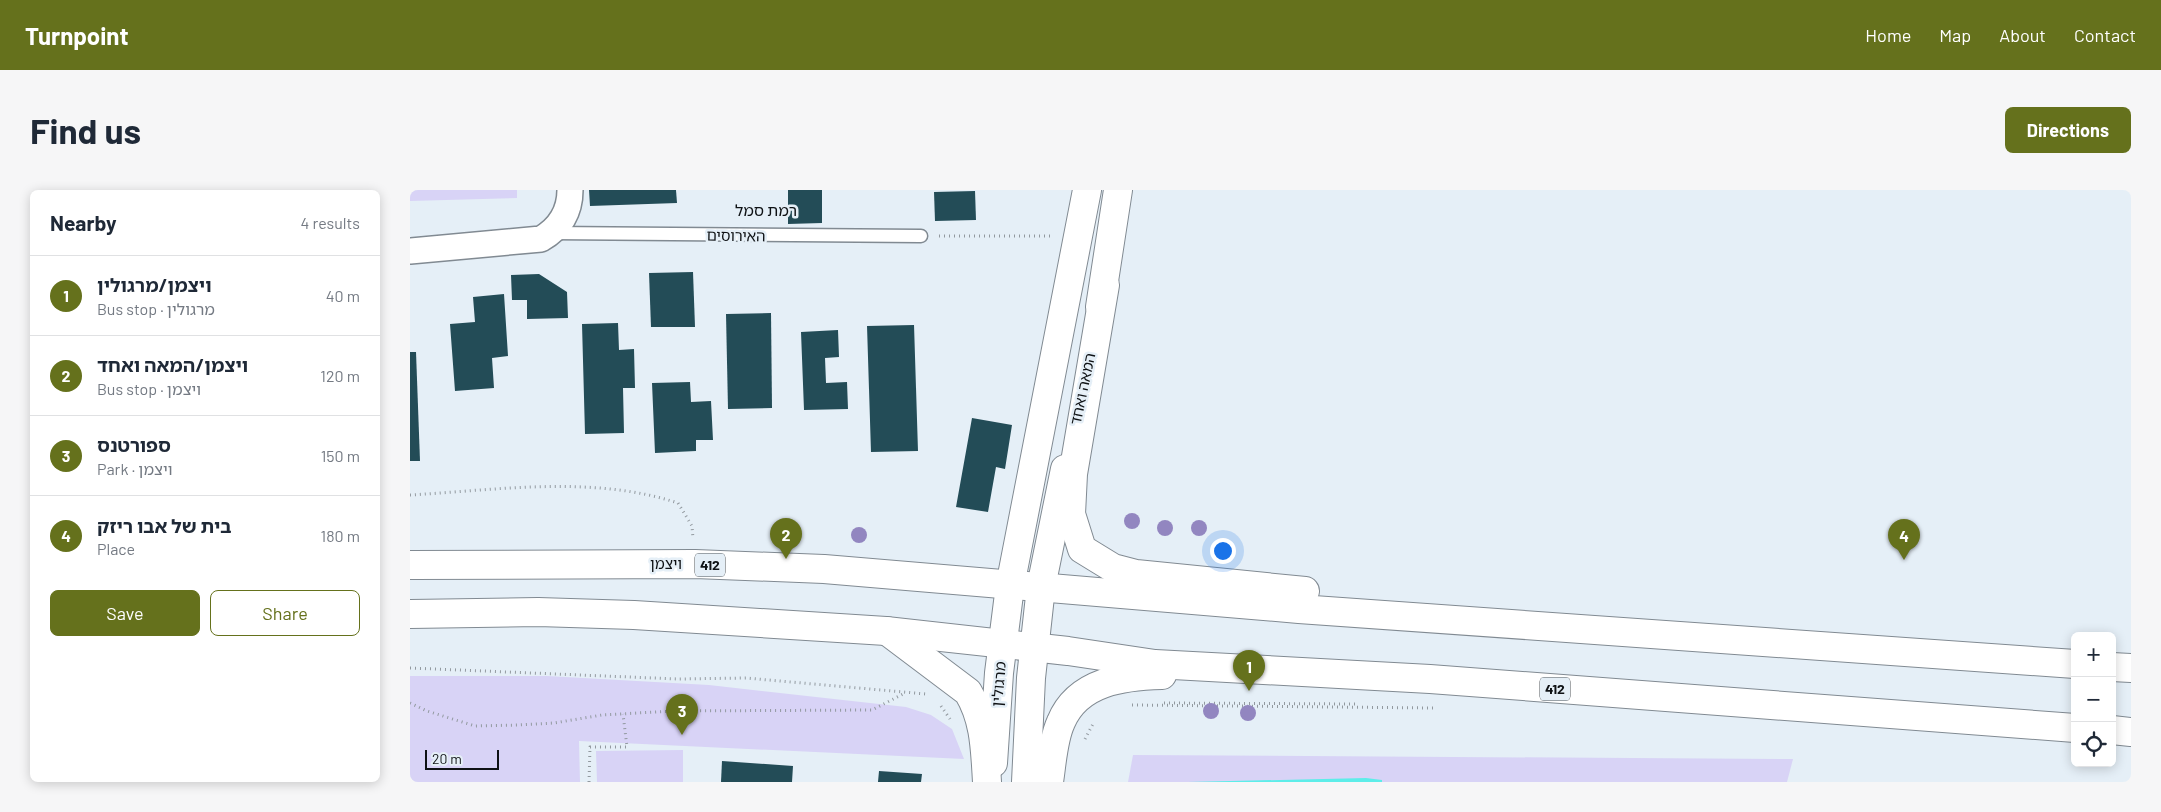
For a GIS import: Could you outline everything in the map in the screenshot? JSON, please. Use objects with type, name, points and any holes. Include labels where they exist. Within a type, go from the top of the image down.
[{"type":"main road","points":[[1010,586],[1087,190]]},
{"type":"main road","name":"המאה ואחד","points":[[1041,587],[1105,285],[1118,190]]},
{"type":"main road","points":[[1105,285],[1073,474],[1071,514],[1082,548],[1113,568],[1136,574],[1753,642]]},
{"type":"main road","name":"ויצמן","points":[[410,565],[695,564],[824,569],[1010,586],[1041,587]]},
{"type":"main road","name":"מרגולין","points":[[992,782],[999,673],[1010,586]]},
{"type":"main road","name":"מרגולין","points":[[1026,782],[1031,678],[1041,587]]},
{"type":"main road","name":"412","points":[[1041,587],[1299,609],[2071,664]]},
{"type":"main road","name":"412","points":[[410,614],[538,612],[634,615],[886,631],[1068,651],[1155,664],[1430,679],[2071,728]]},
{"type":"main road","points":[[886,631],[968,692],[976,706],[981,722],[987,782]]},
{"type":"main road","points":[[2116,667],[2131,668]]},
{"type":"main road","points":[[1049,782],[1060,722],[1074,700],[1098,684],[1112,680],[1151,675],[1272,670]]},
{"type":"main road","points":[[2116,730],[2131,732]]},
{"type":"street","points":[[557,226],[568,207],[570,190]]},
{"type":"street","name":"האירוסים","points":[[410,251],[541,239],[557,226]]},
{"type":"lane","name":"האירוסים","points":[[557,226],[921,236]]},
{"type":"path","points":[[921,236],[1058,236]]},
{"type":"path","points":[[410,495],[561,486],[623,491],[656,496],[678,503],[686,514],[692,526],[695,564]]},
{"type":"path","points":[[410,668],[678,679],[746,678],[906,692],[872,710],[673,711],[602,715],[554,723],[475,726],[427,711],[410,703]]},
{"type":"path","points":[[936,700],[953,724]]},
{"type":"path","points":[[589,782],[590,747],[627,747],[623,714]]},
{"type":"path","points":[[1084,740],[1098,714]]},
{"type":"shaded area","points":[[410,190],[517,190],[517,198],[410,201]]},
{"type":"shaded area","points":[[410,676],[547,676],[709,685],[906,707],[931,715],[952,729],[964,759],[579,741],[580,782],[410,782]]},
{"type":"shaded area","points":[[683,750],[683,782],[597,782],[596,751]]},
{"type":"shaded area","points":[[1133,755],[1793,759],[1787,782],[1128,782]]},
{"type":"water","points":[[1366,778],[1382,780],[1382,782],[1188,782]]},
{"type":"building","points":[[589,190],[676,190],[677,203],[590,206]]},
{"type":"building","points":[[788,190],[822,190],[822,223],[788,224]]},
{"type":"building","points":[[975,191],[976,220],[935,221],[934,192]]},
{"type":"building","points":[[693,272],[695,327],[651,327],[649,273]]},
{"type":"building","points":[[539,274],[567,292],[568,318],[527,319],[527,300],[512,300],[511,275]]},
{"type":"building","points":[[504,294],[508,356],[492,358],[494,388],[455,391],[450,324],[475,322],[473,297]]},
{"type":"building","points":[[771,313],[772,408],[728,409],[726,314]]},
{"type":"building","points":[[618,323],[619,350],[634,349],[635,388],[623,388],[624,433],[585,434],[582,324]]},
{"type":"building","points":[[914,325],[918,451],[871,452],[867,326]]},
{"type":"building","points":[[838,330],[839,357],[825,358],[826,383],[847,382],[848,409],[804,410],[801,332]]},
{"type":"building","points":[[410,352],[416,352],[420,461],[410,461]]},
{"type":"building","points":[[690,382],[691,402],[711,401],[713,440],[696,440],[696,451],[655,453],[652,383]]},
{"type":"building","points":[[972,418],[1012,425],[1005,469],[996,467],[988,512],[956,507]]},
{"type":"building","points":[[722,761],[793,766],[792,782],[721,782]]},
{"type":"building","points":[[879,771],[922,774],[921,782],[878,782]]},
{"type":"place","name":"ויצמן/המאה ואחד","points":[[786,559]]},
{"type":"place","name":"בית של אבו ריזק","points":[[1904,560]]},
{"type":"place","name":"ויצמן/מרגולין","points":[[1249,691]]},
{"type":"place","name":"ספורטנס","points":[[682,735]]},
{"type":"district","name":"רמת סמל","points":[[766,210]]}]
